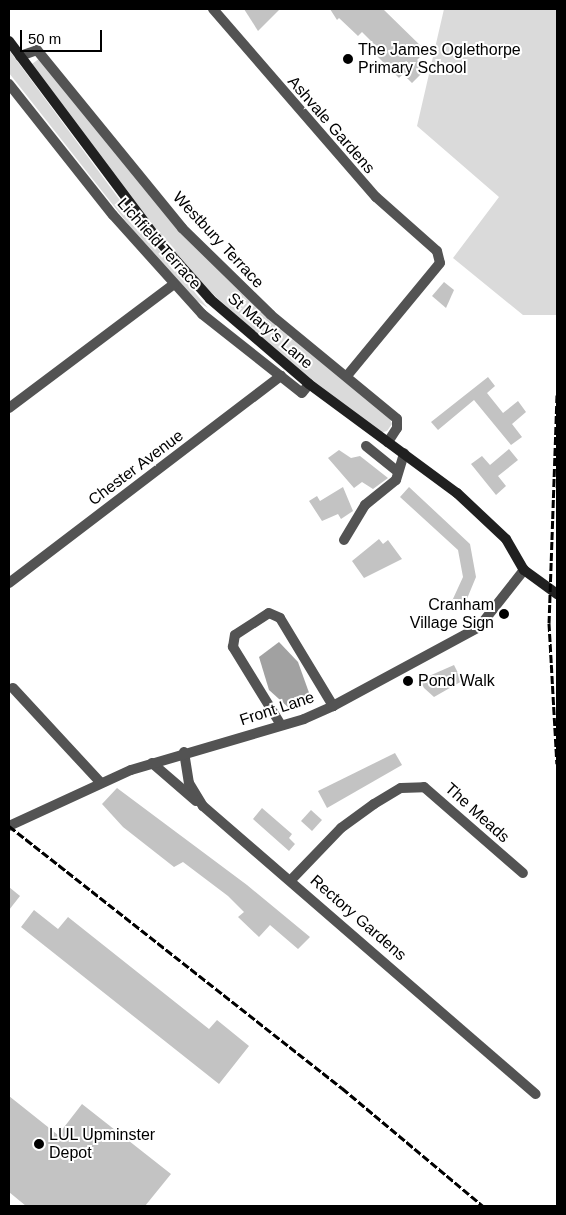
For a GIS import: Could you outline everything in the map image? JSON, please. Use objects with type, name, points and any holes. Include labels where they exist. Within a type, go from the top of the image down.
[{"type":"main road","name":"St Mary's Lane","points":[[9,41],[172,257],[253,339],[309,384],[404,453],[483,516],[517,553],[524,570],[557,594]]},
{"type":"street","name":"Ashvale Gardens","points":[[213,9],[376,197],[437,252],[440,263],[347,376]]},
{"type":"street","name":"Westbury Terrace","points":[[20,56],[37,50],[182,228],[271,315],[397,419],[399,424],[388,442]]},
{"type":"street","name":"Lichfield Terrace","points":[[9,84],[174,284],[225,333],[302,393],[309,384]]},
{"type":"street","points":[[9,408],[174,284]]},
{"type":"street","name":"Chester Avenue","points":[[9,583],[281,376]]},
{"type":"street","points":[[366,446],[396,470]]},
{"type":"street","points":[[344,540],[365,506],[396,480],[396,470],[404,453]]},
{"type":"street","name":"Front Lane","points":[[9,826],[101,783],[152,763],[184,752],[281,725],[333,706],[479,627],[524,570]]},
{"type":"street","points":[[281,725],[233,647],[235,635],[269,613],[280,618],[333,706]]},
{"type":"street","points":[[13,688],[101,783]]},
{"type":"street","name":"Rectory Gardens","points":[[184,752],[189,783],[203,806],[291,880],[535,1094]]},
{"type":"street","points":[[152,763],[203,806]]},
{"type":"street","name":"The Meads","points":[[291,880],[341,828],[374,804],[401,788],[424,787],[523,873]]},
{"type":"shaded area","points":[[444,9],[557,9],[557,315],[523,315],[453,258],[499,197],[417,126]]},
{"type":"shaded area","points":[[9,50],[142,230],[208,308],[191,297],[139,238],[9,73]]},
{"type":"shaded area","points":[[40,58],[181,232],[389,416],[392,424],[387,431],[379,433],[304,375],[207,289],[158,233],[32,64]]},
{"type":"shaded area","points":[[279,642],[298,662],[312,701],[289,708],[269,690],[259,657]]},
{"type":"building","points":[[244,9],[280,9],[258,31]]},
{"type":"building","points":[[330,9],[383,9],[426,51],[417,60],[426,69],[412,83],[403,74],[399,78],[376,55],[380,50],[362,32],[358,36],[339,18],[337,20]]},
{"type":"building","points":[[444,282],[454,290],[446,308],[432,296]]},
{"type":"building","points":[[488,377],[495,386],[487,393],[503,413],[518,401],[526,412],[512,424],[522,437],[511,445],[474,400],[438,430],[431,422]]},
{"type":"building","points":[[509,449],[518,460],[498,476],[506,486],[496,495],[471,464],[482,456],[490,465]]},
{"type":"building","points":[[339,450],[351,458],[360,456],[388,478],[373,489],[362,482],[354,488],[328,458]]},
{"type":"building","points":[[343,487],[353,511],[341,519],[338,514],[322,521],[309,501],[317,496],[320,501]]},
{"type":"building","points":[[409,487],[470,544],[476,577],[464,606],[452,601],[463,577],[458,550],[400,497]]},
{"type":"building","points":[[379,539],[383,544],[388,540],[402,559],[364,578],[352,561]]},
{"type":"building","points":[[454,665],[462,681],[434,697],[424,688],[420,680]]},
{"type":"building","points":[[395,753],[402,765],[327,808],[318,791]]},
{"type":"building","points":[[117,788],[247,885],[310,937],[298,949],[270,925],[259,937],[238,917],[244,912],[228,896],[183,862],[174,867],[123,827],[102,804]]},
{"type":"building","points":[[262,808],[292,834],[289,838],[295,844],[289,851],[253,819]]},
{"type":"building","points":[[311,810],[322,820],[312,831],[301,821]]},
{"type":"building","points":[[9,887],[20,896],[9,910]]},
{"type":"building","points":[[34,910],[58,929],[68,917],[209,1029],[217,1020],[249,1046],[219,1084],[21,927]]},
{"type":"building","name":"LUL Upminster Depot","points":[[9,1096],[58,1135],[82,1104],[171,1174],[145,1206],[26,1206],[9,1192]]},
{"type":"railway","points":[[557,395],[549,623],[557,764]]},
{"type":"railway","points":[[9,826],[342,1088],[483,1206]]},
{"type":"place","name":"The James Oglethorpe Primary School","points":[[348,59]]},
{"type":"place","name":"Cranham Village Sign","points":[[504,614]]},
{"type":"place","name":"Pond Walk","points":[[408,681]]},
{"type":"place","name":"LUL Upminster Depot","points":[[39,1144]]}]
